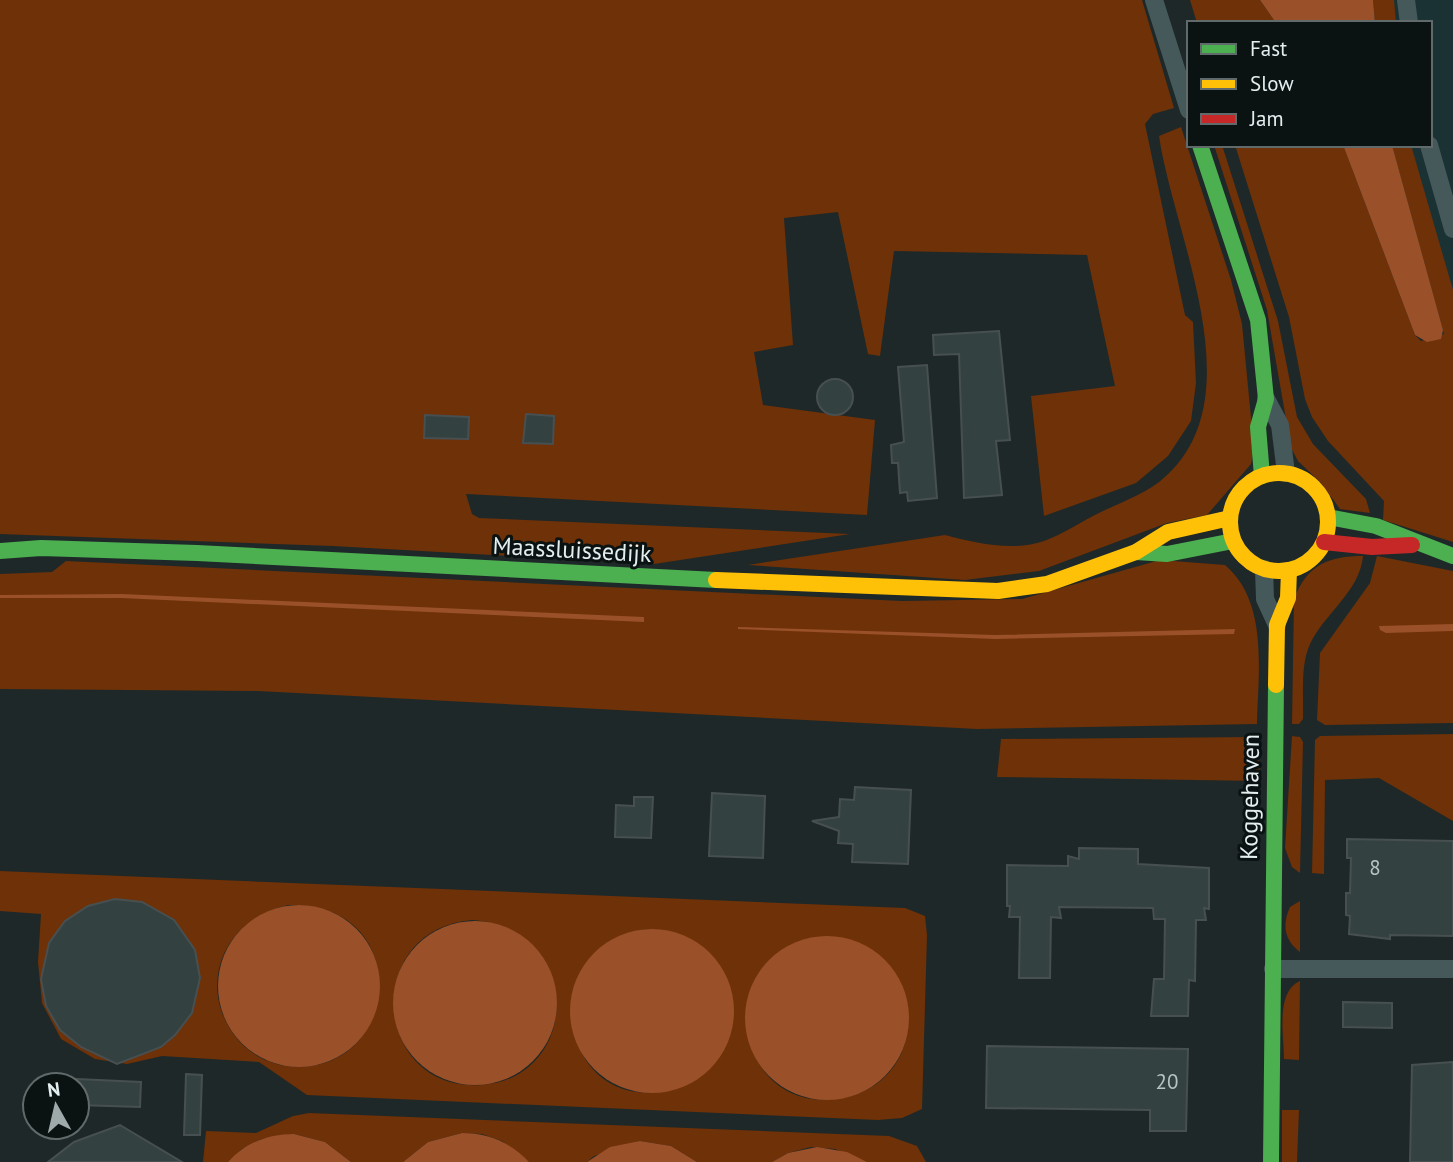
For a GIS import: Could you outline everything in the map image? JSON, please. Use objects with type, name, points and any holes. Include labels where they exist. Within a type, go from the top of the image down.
[{"type":"street","points":[[1154,0],[1187,104]]},
{"type":"street","points":[[1406,0],[1409,21]]},
{"type":"street","points":[[1201,147],[1258,320],[1266,399],[1258,427],[1262,475]]},
{"type":"street","points":[[1430,147],[1453,229]]},
{"type":"street","points":[[1266,399],[1280,425],[1286,473]]},
{"type":"street","points":[[1286,473],[1303,479],[1318,491],[1328,517],[1324,542],[1313,557],[1289,570],[1264,569],[1243,556],[1233,541],[1230,518],[1236,497],[1252,481],[1262,475],[1286,473]]},
{"type":"street","points":[[1328,517],[1376,526],[1453,556]]},
{"type":"street","name":"Maassluissedijk","points":[[0,551],[41,548],[197,553],[951,591],[998,591],[1047,584],[1136,552],[1168,532],[1230,518]]},
{"type":"street","name":"Maassluissedijk","points":[[1136,552],[1167,554],[1233,541]]},
{"type":"street","points":[[1324,542],[1372,547],[1420,545]]},
{"type":"street","name":"Koggehaven","points":[[1264,569],[1265,599],[1277,625]]},
{"type":"street","name":"Koggehaven","points":[[1271,1162],[1277,625],[1288,598],[1289,570]]},
{"type":"street","points":[[1273,969],[1453,969]]},
{"type":"shaded area","points":[[0,0],[1142,0],[1174,108],[1153,114],[1145,124],[1185,315],[1193,322],[1196,383],[1191,421],[1168,456],[1136,483],[1044,516],[1031,396],[1115,386],[1087,255],[894,251],[880,356],[868,354],[838,212],[784,218],[793,345],[754,352],[763,405],[875,420],[867,515],[466,494],[472,514],[479,518],[850,534],[654,564],[333,546],[0,534]]},
{"type":"shaded area","points":[[1190,0],[1260,0],[1275,21],[1196,21]]},
{"type":"shaded area","points":[[1260,0],[1373,0],[1375,21],[1275,21]]},
{"type":"shaded area","points":[[1326,0],[1453,0],[1453,400],[1373,147],[1432,147],[1432,21],[1332,21]]},
{"type":"shaded area","points":[[1373,0],[1394,0],[1396,21],[1375,21]]},
{"type":"shaded area","points":[[1181,127],[1231,280],[1242,324],[1254,449],[1251,464],[1207,515],[1167,523],[1039,571],[965,580],[748,565],[945,535],[994,545],[1032,544],[1059,535],[1135,497],[1166,476],[1192,442],[1204,402],[1207,359],[1191,265],[1159,136]]},
{"type":"shaded area","points":[[1215,147],[1223,147],[1278,321],[1297,417],[1313,444],[1366,499],[1370,513],[1340,509],[1321,483],[1298,461],[1291,448],[1267,310]]},
{"type":"shaded area","points":[[1236,147],[1344,147],[1415,335],[1421,341],[1444,334],[1393,147],[1412,147],[1453,290],[1453,542],[1383,520],[1384,501],[1328,441],[1312,417],[1305,399],[1289,317]]},
{"type":"shaded area","points":[[1344,147],[1393,147],[1443,330],[1441,339],[1427,342],[1415,335]]},
{"type":"shaded area","points":[[1363,556],[1356,580],[1310,644],[1304,671],[1303,719],[1299,724],[1292,724],[1294,599],[1299,587],[1312,570],[1320,565],[1339,558]]},
{"type":"shaded area","points":[[1377,556],[1453,571],[1453,723],[1325,725],[1317,720],[1320,653],[1370,583]]},
{"type":"shaded area","points":[[1160,560],[1225,565],[1239,580],[1249,598],[1258,640],[1257,724],[977,729],[258,691],[0,689],[0,574],[52,572],[66,561],[902,601],[1022,599]]},
{"type":"shaded area","points":[[122,594],[644,617],[644,622],[121,598],[0,598],[0,595]]},
{"type":"shaded area","points":[[1453,624],[1453,631],[1386,633],[1380,630],[1379,626]]},
{"type":"shaded area","points":[[738,627],[995,635],[1235,629],[1234,634],[995,639]]},
{"type":"shaded area","points":[[1453,734],[1453,821],[1379,778],[1325,780],[1324,874],[1312,873],[1315,740],[1320,736]]},
{"type":"shaded area","points":[[1292,736],[1300,737],[1303,742],[1300,873],[1292,867],[1285,848]]},
{"type":"shaded area","points":[[1256,737],[1261,781],[997,777],[1001,739]]},
{"type":"shaded area","points":[[0,871],[905,908],[925,916],[927,935],[922,1109],[902,1118],[878,1120],[307,1095],[259,1062],[162,1056],[127,1064],[95,1059],[61,1039],[42,1003],[38,962],[41,914],[0,911]],"holes":[[[288,905],[329,911],[357,928],[374,954],[379,984],[374,1014],[359,1041],[334,1060],[299,1067],[270,1062],[245,1047],[232,1032],[223,1015],[217,985],[226,949],[241,929],[262,914]],[[472,920],[509,929],[536,948],[551,974],[557,1003],[552,1032],[538,1058],[514,1077],[481,1085],[445,1080],[418,1063],[401,1038],[394,1008],[397,978],[411,951],[436,930]],[[641,930],[679,934],[707,951],[725,975],[732,1004],[730,1033],[717,1060],[693,1081],[658,1092],[624,1089],[598,1074],[581,1051],[573,1023],[574,993],[586,965],[608,943]],[[819,937],[855,943],[882,960],[900,984],[908,1012],[906,1042],[893,1068],[870,1088],[836,1099],[801,1097],[774,1082],[756,1059],[748,1030],[749,1000],[761,973],[784,950]]]},
{"type":"shaded area","points":[[1300,901],[1300,952],[1288,937],[1285,926],[1290,907]]},
{"type":"shaded area","points":[[299,905],[330,911],[357,928],[374,955],[380,986],[374,1017],[357,1044],[330,1061],[299,1067],[268,1061],[241,1044],[224,1017],[218,986],[224,955],[241,928],[268,911]]},
{"type":"shaded area","points":[[475,921],[507,927],[521,934],[533,945],[544,957],[551,971],[557,1003],[551,1035],[544,1049],[533,1061],[521,1072],[507,1079],[475,1085],[443,1079],[429,1072],[417,1061],[406,1049],[399,1035],[393,1003],[399,971],[406,957],[417,945],[429,934],[443,927]]},
{"type":"shaded area","points":[[652,929],[683,936],[710,953],[727,980],[734,1011],[727,1042],[710,1069],[683,1086],[652,1093],[621,1086],[594,1069],[577,1042],[570,1011],[577,980],[594,953],[621,936]]},
{"type":"shaded area","points":[[827,936],[858,943],[885,960],[902,987],[909,1018],[902,1049],[885,1076],[858,1093],[827,1100],[796,1093],[769,1076],[752,1049],[745,1018],[752,987],[769,960],[796,943]]},
{"type":"shaded area","points":[[1300,981],[1299,1060],[1284,1059],[1284,1005],[1292,987]]},
{"type":"shaded area","points":[[1282,1110],[1299,1110],[1297,1162],[1282,1162]]},
{"type":"shaded area","points":[[309,1113],[889,1136],[917,1146],[926,1162],[867,1162],[835,1149],[811,1147],[788,1153],[772,1162],[697,1162],[671,1146],[640,1141],[594,1156],[587,1162],[529,1162],[502,1141],[482,1134],[462,1133],[428,1142],[403,1162],[351,1162],[325,1142],[294,1134],[262,1139],[242,1149],[228,1162],[203,1162],[206,1131],[256,1133],[293,1116]]},
{"type":"shaded area","points":[[462,1133],[498,1140],[529,1162],[403,1162],[428,1142]]},
{"type":"shaded area","points":[[294,1134],[325,1142],[351,1162],[228,1162],[258,1141]]},
{"type":"shaded area","points":[[640,1141],[671,1146],[697,1162],[587,1162],[610,1147]]},
{"type":"shaded area","points":[[817,1147],[847,1152],[867,1162],[772,1162],[788,1153]]},
{"type":"building","points":[[999,331],[1010,440],[996,441],[1002,495],[964,498],[959,354],[934,355],[933,335]]},
{"type":"building","points":[[927,365],[937,498],[908,501],[907,492],[900,493],[898,463],[892,463],[891,445],[904,442],[898,367]]},
{"type":"building","points":[[835,379],[848,384],[853,397],[848,410],[835,415],[822,410],[817,397],[822,384]]},
{"type":"building","points":[[526,414],[554,416],[553,444],[523,443]]},
{"type":"building","points":[[425,415],[469,417],[468,439],[424,438]]},
{"type":"building","points":[[855,787],[911,790],[908,864],[852,862],[853,844],[838,843],[839,831],[812,821],[839,817],[840,799],[854,800]]},
{"type":"building","points":[[712,793],[765,796],[763,858],[709,856]]},
{"type":"building","points":[[634,797],[653,797],[651,838],[615,837],[616,805],[634,806]]},
{"type":"building","points":[[1347,839],[1453,841],[1453,936],[1390,935],[1390,939],[1349,934],[1350,916],[1346,915],[1346,893],[1350,893],[1351,858],[1347,858]]},
{"type":"building","points":[[1079,848],[1138,849],[1138,864],[1209,868],[1209,909],[1204,908],[1206,920],[1196,920],[1195,981],[1189,980],[1188,1016],[1151,1016],[1154,979],[1164,979],[1165,919],[1154,919],[1153,908],[1059,907],[1061,918],[1051,917],[1050,978],[1019,978],[1020,917],[1009,917],[1007,865],[1068,866],[1068,856],[1079,859]]},
{"type":"building","points":[[115,899],[142,902],[174,920],[195,950],[200,978],[192,1013],[175,1035],[161,1047],[117,1064],[81,1047],[60,1030],[46,1006],[41,979],[49,943],[65,921],[88,906]]},
{"type":"building","points":[[1343,1002],[1392,1003],[1392,1028],[1343,1027]]},
{"type":"building","points":[[987,1046],[1188,1049],[1186,1131],[1150,1131],[1150,1110],[986,1108]]},
{"type":"building","points":[[1453,1062],[1453,1162],[1410,1162],[1412,1065]]},
{"type":"building","points":[[186,1074],[202,1075],[200,1135],[184,1135]]},
{"type":"building","points":[[91,1080],[141,1082],[140,1107],[91,1105]]},
{"type":"building","points":[[120,1125],[182,1162],[48,1162],[74,1142],[91,1141],[91,1136]]},
{"type":"traffic: fast","points":[[1201,147],[1258,320],[1266,399],[1258,427],[1262,476]]},
{"type":"traffic: fast","points":[[1328,517],[1376,526],[1453,556]]},
{"type":"traffic: fast","points":[[1136,552],[1167,554],[1233,541]]},
{"type":"traffic: fast","points":[[0,551],[41,548],[197,553],[716,580]]},
{"type":"traffic: fast","points":[[1271,1162],[1276,685]]},
{"type":"traffic: slow","points":[[1279,473],[1298,477],[1314,487],[1324,503],[1328,522],[1324,541],[1314,557],[1298,567],[1279,571],[1260,567],[1244,557],[1234,541],[1230,522],[1234,503],[1244,487],[1260,477],[1279,473]]},
{"type":"traffic: slow","points":[[716,580],[998,591],[1047,584],[1136,552],[1168,532],[1230,518]]},
{"type":"traffic: slow","points":[[1276,685],[1277,625],[1288,598],[1289,570]]},
{"type":"traffic: jam","points":[[1324,542],[1372,547],[1412,545]]}]
